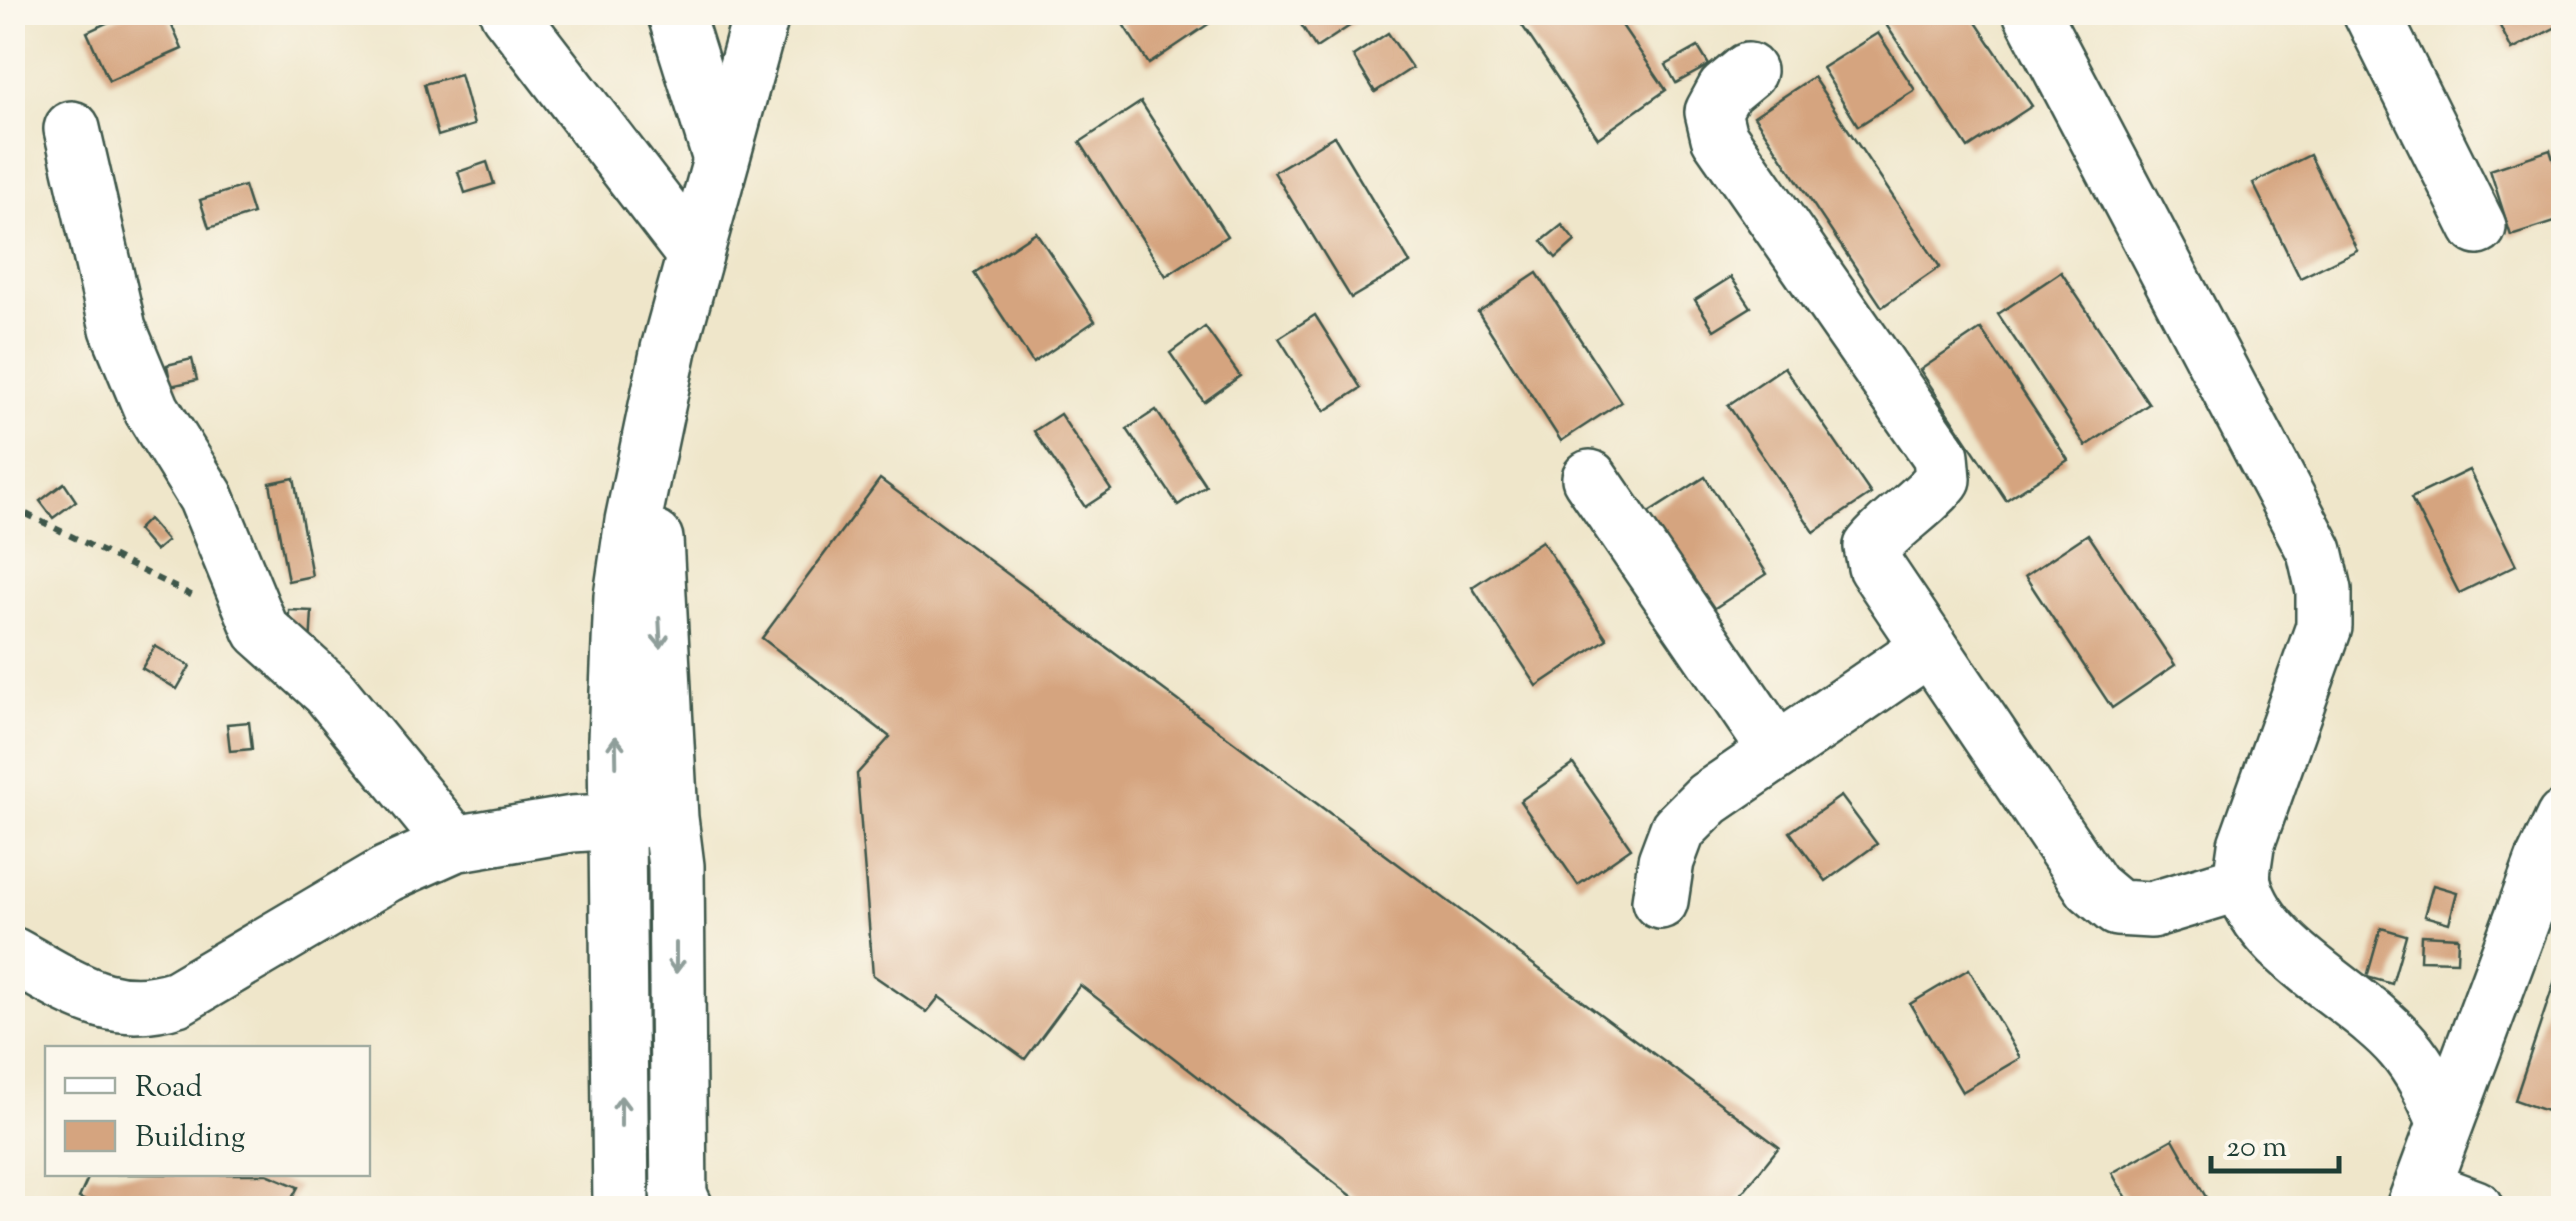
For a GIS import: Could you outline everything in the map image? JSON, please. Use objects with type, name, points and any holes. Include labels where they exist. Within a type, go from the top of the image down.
[{"type":"street","points":[[508,12],[695,255]]},
{"type":"street","points":[[675,12],[721,159]]},
{"type":"street","points":[[621,1208],[644,820],[661,396],[668,349],[762,12]]},
{"type":"street","points":[[2030,12],[2315,551],[2324,590],[2324,627],[2246,845],[2243,882],[2260,918],[2305,966],[2365,1010],[2402,1046],[2428,1082],[2446,1121]]},
{"type":"street","points":[[2370,12],[2478,227]]},
{"type":"street","points":[[1748,71],[1725,90],[1713,112],[1719,137],[1940,456],[1943,479],[1931,495],[1887,528],[1872,547],[1876,567],[2092,887],[2117,908],[2151,910],[2243,882]]},
{"type":"street","points":[[72,129],[118,328],[152,410],[206,497],[262,630],[329,691],[454,844]]},
{"type":"street","points":[[1590,478],[1777,752]]},
{"type":"street","points":[[1660,901],[1666,860],[1678,828],[1708,798],[1930,648]]},
{"type":"street","points":[[2475,1208],[2418,1198],[2544,860],[2564,818]]},
{"type":"street","points":[[12,956],[95,999],[124,1007],[150,1007],[177,998],[387,874],[454,844],[514,832],[644,820]]},
{"type":"street","points":[[644,820],[676,866],[681,1203]]},
{"type":"path","points":[[12,507],[262,630]]},
{"type":"building","points":[[130,12],[166,12],[182,49],[109,81],[87,32]]},
{"type":"building","points":[[1115,12],[1203,12],[1210,23],[1149,64]]},
{"type":"building","points":[[1293,12],[1371,12],[1316,48]]},
{"type":"building","points":[[1513,12],[1613,12],[1666,90],[1598,138]]},
{"type":"building","points":[[1887,12],[1969,12],[2032,106],[1968,148],[1881,17]]},
{"type":"building","points":[[2493,12],[2564,12],[2564,23],[2512,50]]},
{"type":"building","points":[[1388,33],[1412,68],[1375,92],[1353,56]]},
{"type":"building","points":[[1878,33],[1915,90],[1858,126],[1822,68]]},
{"type":"building","points":[[1698,47],[1709,65],[1676,83],[1666,65]]},
{"type":"building","points":[[460,74],[474,125],[438,136],[424,84]]},
{"type":"building","points":[[1813,77],[1940,267],[1882,307],[1754,116]]},
{"type":"building","points":[[1141,102],[1227,236],[1166,276],[1080,142]]},
{"type":"building","points":[[1334,136],[1410,263],[1351,298],[1274,172]]},
{"type":"building","points":[[2550,150],[2564,192],[2564,219],[2511,236],[2490,170]]},
{"type":"building","points":[[2310,155],[2357,250],[2300,278],[2253,183]]},
{"type":"building","points":[[487,162],[494,184],[465,193],[458,172]]},
{"type":"building","points":[[244,186],[253,214],[209,228],[200,200]]},
{"type":"building","points":[[1562,225],[1575,241],[1556,258],[1542,241]]},
{"type":"building","points":[[1036,232],[1095,321],[1033,363],[974,273]]},
{"type":"building","points":[[2061,272],[2149,404],[2086,446],[1998,314]]},
{"type":"building","points":[[1537,273],[1621,402],[1561,441],[1478,312]]},
{"type":"building","points":[[1731,277],[1751,307],[1714,330],[1695,300]]},
{"type":"building","points":[[1315,315],[1361,388],[1325,411],[1279,338]]},
{"type":"building","points":[[1205,327],[1240,376],[1204,402],[1170,353]]},
{"type":"building","points":[[1981,329],[2068,460],[2006,500],[1920,370]]},
{"type":"building","points":[[192,359],[197,380],[171,386],[167,365]]},
{"type":"building","points":[[1784,367],[1871,494],[1814,532],[1728,405]]},
{"type":"building","points":[[1156,410],[1206,486],[1178,505],[1127,429]]},
{"type":"building","points":[[1060,414],[1111,490],[1085,507],[1034,431]]},
{"type":"building","points":[[2469,470],[2516,565],[2459,593],[2411,498]]},
{"type":"building","points":[[1705,477],[1767,574],[1698,619],[1636,521]]},
{"type":"building","points":[[294,478],[312,576],[288,581],[270,483]]},
{"type":"building","points":[[880,479],[1779,1147],[1730,1208],[1387,1208],[1357,1200],[1080,985],[1025,1059],[939,997],[927,1012],[873,975],[857,774],[890,737],[762,638]]},
{"type":"building","points":[[64,483],[76,501],[53,518],[40,501]]},
{"type":"building","points":[[148,519],[167,541],[155,551],[137,530]]},
{"type":"building","points":[[2088,534],[2175,665],[2112,708],[2025,576]]},
{"type":"building","points":[[1542,541],[1607,639],[1537,686],[1472,587]]},
{"type":"building","points":[[289,610],[312,611],[310,647],[288,646]]},
{"type":"building","points":[[155,646],[190,666],[177,689],[142,668]]},
{"type":"building","points":[[249,722],[252,749],[230,751],[227,724]]},
{"type":"building","points":[[1573,764],[1631,848],[1578,885],[1520,801]]},
{"type":"building","points":[[1841,796],[1877,844],[1826,881],[1790,832]]},
{"type":"building","points":[[2433,885],[2457,892],[2449,923],[2424,916]]},
{"type":"building","points":[[2381,928],[2406,935],[2392,984],[2367,977]]},
{"type":"building","points":[[2421,935],[2458,937],[2457,961],[2420,960]]},
{"type":"building","points":[[1969,969],[2020,1058],[1962,1092],[1910,1004]]},
{"type":"building","points":[[2555,980],[2564,983],[2564,1087],[2555,1114],[2515,1100]]},
{"type":"building","points":[[2173,1139],[2212,1208],[2132,1208],[2112,1173]]},
{"type":"building","points":[[89,1176],[272,1176],[298,1187],[291,1200],[299,1206],[101,1208],[79,1198]]}]
